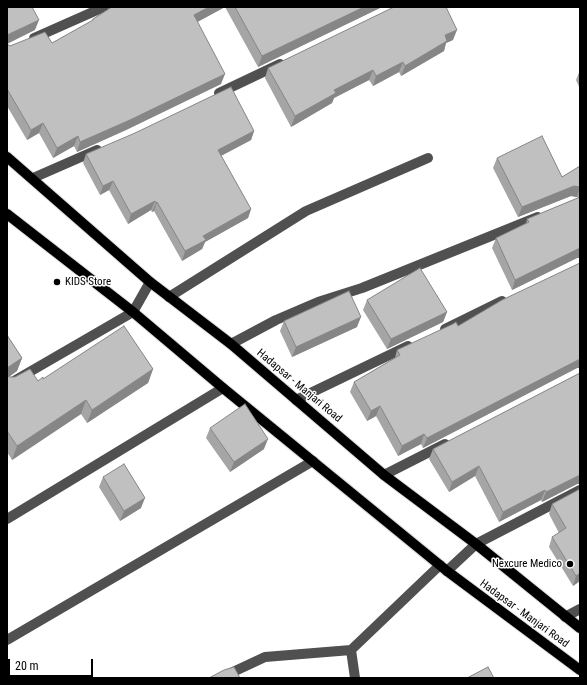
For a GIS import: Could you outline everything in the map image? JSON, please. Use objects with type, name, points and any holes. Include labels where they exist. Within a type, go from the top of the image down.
[{"type":"main road","name":"Hadapsar - Manjari Road","points":[[7,157],[33,178],[150,282],[231,344],[384,475],[476,544],[580,628]]},
{"type":"main road","name":"Hadapsar - Manjari Road","points":[[7,214],[133,312],[223,388],[444,568],[580,670]]},
{"type":"street","points":[[24,42],[104,7]]},
{"type":"street","points":[[213,96],[291,58]]},
{"type":"street","points":[[33,178],[108,145]]},
{"type":"street","points":[[169,297],[306,211],[428,158]]},
{"type":"street","points":[[231,344],[276,320],[318,302],[362,288],[544,214]]},
{"type":"street","points":[[7,385],[133,312],[150,282]]},
{"type":"street","points":[[438,332],[509,298]]},
{"type":"street","points":[[296,400],[416,342]]},
{"type":"street","points":[[7,519],[223,388]]},
{"type":"street","points":[[384,475],[454,439]]},
{"type":"street","points":[[7,640],[313,461]]},
{"type":"street","points":[[220,678],[265,657],[351,650],[444,568],[476,544],[580,490]]},
{"type":"street","points":[[565,617],[580,609]]},
{"type":"street","points":[[351,650],[355,678]]},
{"type":"building","points":[[7,7],[32,7],[39,20],[7,35]]},
{"type":"building","points":[[112,7],[209,7],[194,15],[225,74],[130,120],[80,142],[78,136],[57,148],[43,123],[31,130],[7,89],[7,44],[10,46],[45,32],[52,43],[93,20]]},
{"type":"building","points":[[235,7],[364,7],[262,56]]},
{"type":"building","points":[[394,7],[446,7],[457,30],[445,35],[447,41],[405,66],[403,62],[376,76],[373,70],[334,90],[336,93],[295,116],[268,68]]},
{"type":"building","points":[[231,87],[254,131],[218,150],[251,209],[203,236],[206,240],[185,251],[157,202],[156,203],[155,201],[131,214],[113,181],[103,186],[86,154],[135,133]]},
{"type":"building","points":[[542,136],[562,177],[580,166],[580,187],[574,186],[522,207],[497,158]]},
{"type":"building","points":[[580,197],[580,248],[515,280],[496,238],[529,222],[527,219]]},
{"type":"building","points":[[580,263],[580,359],[427,438],[424,434],[402,446],[380,406],[371,411],[354,382],[400,355],[397,350],[456,322],[458,326],[502,300]]},
{"type":"building","points":[[420,268],[447,312],[391,339],[367,300]]},
{"type":"building","points":[[349,291],[361,317],[296,347],[284,321]]},
{"type":"building","points":[[124,326],[153,369],[92,410],[86,400],[17,446],[7,431],[7,374],[9,377],[15,377],[30,369],[38,381],[43,377],[43,379]]},
{"type":"building","points":[[7,335],[22,358],[7,368]]},
{"type":"building","points":[[580,373],[580,475],[546,492],[545,490],[503,512],[479,466],[452,482],[433,449]]},
{"type":"building","points":[[245,404],[268,439],[234,462],[210,428]]},
{"type":"building","points":[[124,464],[145,498],[124,511],[103,477]]},
{"type":"building","points":[[580,489],[580,573],[576,576],[552,537],[566,528],[552,504]]},
{"type":"building","points":[[234,667],[240,678],[209,678],[224,670]]},
{"type":"building","points":[[488,667],[494,678],[467,678]]},
{"type":"place","name":"KIDS Store","points":[[57,282]]},
{"type":"place","name":"Nexcure Medico","points":[[570,564]]}]
